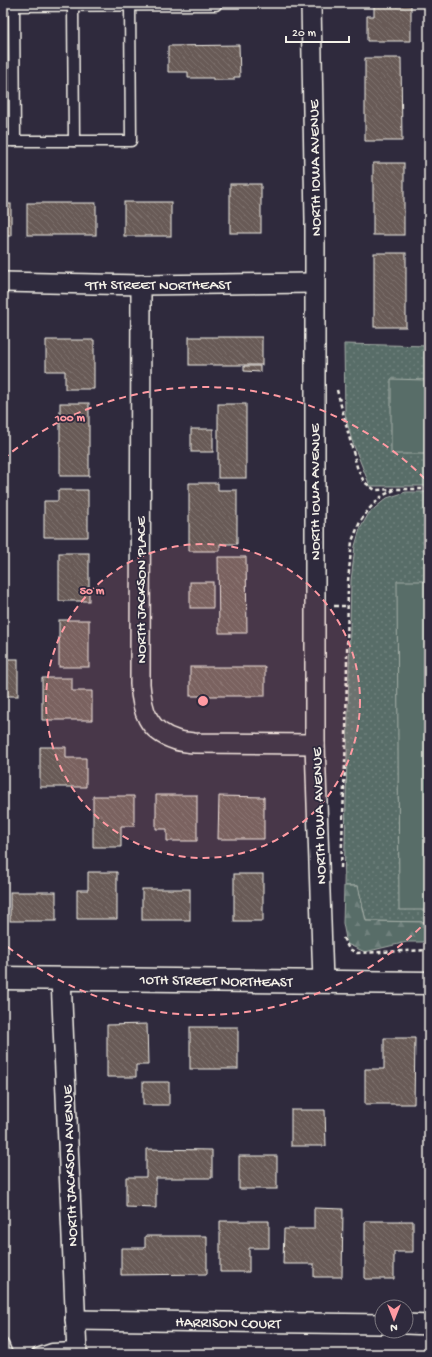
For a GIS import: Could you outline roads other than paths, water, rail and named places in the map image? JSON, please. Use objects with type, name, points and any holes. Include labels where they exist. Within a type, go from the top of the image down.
[{"type":"main road","name":"10TH STREET NORTHEAST","points":[[3,978],[429,982]]},
{"type":"street","name":"NORTH IOWA AVENUE","points":[[311,3],[314,131],[315,744],[323,981]]},
{"type":"street","name":"9TH STREET NORTHEAST","points":[[3,282],[141,285],[314,283]]},
{"type":"street","name":"NORTH JACKSON PLACE","points":[[141,285],[140,684],[144,713],[150,723],[159,732],[175,740],[194,743],[315,744]]},
{"type":"street","name":"NORTH JACKSON AVENUE","points":[[61,978],[76,1351]]},
{"type":"street","name":"HARRISON COURT","points":[[75,1320],[374,1324]]},
{"type":"street","points":[[414,1324],[429,1325]]},
{"type":"lane","points":[[3,142],[131,141],[130,5]]},
{"type":"lane","points":[[3,6],[216,5]]},
{"type":"lane","points":[[14,6],[15,141]]},
{"type":"lane","points":[[73,6],[74,141]]},
{"type":"lane","points":[[3,1344],[7,1354]]},
{"type":"lane","points":[[37,1354],[52,1349],[76,1351]]}]
